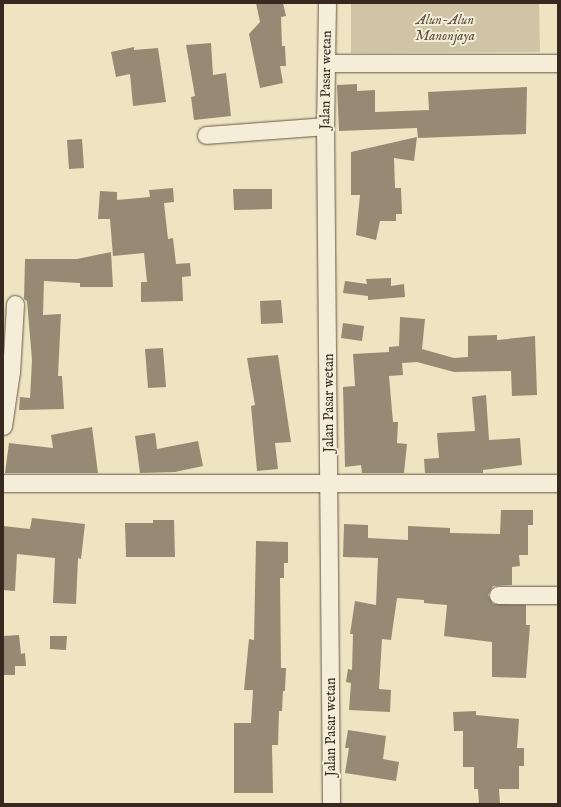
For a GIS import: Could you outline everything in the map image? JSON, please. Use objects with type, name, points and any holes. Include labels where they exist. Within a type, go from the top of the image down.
[{"type":"street","name":"Jalan Pasar wetan","points":[[327,3],[328,63],[325,126],[330,482],[331,804]]},
{"type":"street","points":[[328,63],[558,63]]},
{"type":"street","points":[[206,135],[325,126]]},
{"type":"street","points":[[3,426],[11,372],[15,304]]},
{"type":"street","points":[[3,483],[558,483]]},
{"type":"street","points":[[498,595],[558,595]]},
{"type":"green space","name":"Alun-Alun Manonjaya","points":[[351,3],[539,3],[540,52],[351,53]]},
{"type":"building","points":[[256,3],[283,3],[286,16],[281,17],[282,46],[285,46],[286,66],[280,66],[283,83],[260,88],[249,34],[260,22]]},
{"type":"building","points":[[211,43],[213,75],[226,73],[231,116],[194,120],[191,97],[195,96],[186,45]]},
{"type":"building","points":[[134,47],[134,50],[158,48],[166,102],[133,106],[130,74],[116,77],[111,52]]},
{"type":"building","points":[[357,84],[357,91],[375,90],[375,112],[429,110],[428,92],[527,87],[526,134],[418,138],[417,128],[339,131],[337,85]]},
{"type":"building","points":[[417,137],[414,161],[394,158],[395,188],[401,188],[402,214],[396,214],[396,221],[380,221],[376,240],[356,235],[360,195],[351,195],[351,152]]},
{"type":"building","points":[[82,139],[84,168],[69,169],[67,140]]},
{"type":"building","points":[[173,188],[174,202],[164,203],[168,239],[173,238],[176,264],[190,263],[191,276],[182,277],[183,301],[141,302],[141,282],[147,282],[144,253],[113,256],[110,219],[98,219],[100,191],[117,192],[117,200],[150,197],[149,190]]},
{"type":"building","points":[[233,189],[272,189],[272,209],[234,210]]},
{"type":"building","points":[[111,252],[113,287],[80,287],[80,283],[44,281],[43,315],[61,314],[58,376],[62,376],[64,409],[19,410],[20,397],[30,398],[32,360],[27,301],[24,299],[25,259],[77,259]]},
{"type":"building","points":[[391,278],[391,286],[404,284],[405,297],[368,300],[368,296],[343,293],[345,281],[367,284],[366,279]]},
{"type":"building","points":[[281,300],[283,323],[261,324],[260,301]]},
{"type":"building","points":[[400,317],[425,319],[422,349],[454,358],[468,357],[468,336],[497,335],[497,340],[535,336],[537,395],[512,396],[511,371],[454,372],[417,362],[402,363],[403,375],[389,376],[393,422],[398,422],[397,443],[407,444],[404,473],[362,473],[361,465],[345,467],[343,387],[355,386],[353,354],[389,352],[389,347],[399,346]]},
{"type":"building","points":[[343,323],[364,326],[362,341],[341,338]]},
{"type":"building","points":[[163,348],[166,387],[148,388],[145,349]]},
{"type":"building","points":[[278,355],[291,442],[275,443],[278,469],[257,471],[251,406],[255,405],[247,358]]},
{"type":"building","points":[[486,395],[489,440],[520,438],[522,465],[483,470],[483,473],[425,473],[424,459],[439,458],[437,433],[475,431],[472,397]]},
{"type":"building","points":[[92,427],[98,473],[5,473],[9,443],[53,448],[51,435]]},
{"type":"building","points":[[155,433],[157,449],[198,441],[203,466],[175,472],[140,473],[135,436]]},
{"type":"building","points":[[501,510],[533,510],[533,525],[528,525],[528,555],[519,555],[520,566],[512,567],[512,585],[493,586],[488,595],[493,604],[526,605],[526,625],[530,625],[526,678],[492,677],[492,642],[444,636],[447,605],[424,603],[424,600],[397,598],[391,640],[382,639],[379,689],[391,690],[390,712],[349,710],[351,683],[346,682],[348,669],[352,670],[353,634],[350,634],[355,601],[376,605],[378,558],[343,557],[344,524],[368,525],[368,538],[408,540],[408,526],[450,528],[450,533],[500,534]]},
{"type":"building","points":[[32,518],[85,524],[81,559],[78,558],[76,604],[53,603],[55,558],[17,554],[15,591],[3,590],[3,526],[30,529]]},
{"type":"building","points":[[153,520],[174,520],[175,557],[126,557],[125,523],[153,523]]},
{"type":"building","points":[[256,541],[288,542],[288,563],[284,563],[284,578],[280,578],[281,668],[286,668],[285,691],[283,691],[282,711],[279,711],[278,745],[272,745],[273,793],[234,793],[234,723],[251,723],[253,690],[244,690],[249,639],[254,640]]},
{"type":"building","points":[[19,635],[21,654],[25,653],[26,666],[15,666],[15,675],[3,675],[3,636]]},
{"type":"building","points":[[50,636],[67,636],[66,650],[50,649]]},
{"type":"building","points":[[476,711],[476,715],[519,719],[517,748],[524,748],[524,766],[519,766],[519,789],[499,789],[500,804],[479,804],[478,789],[474,789],[474,767],[463,767],[463,731],[454,731],[453,712]]},
{"type":"building","points":[[348,730],[386,736],[383,759],[399,762],[396,781],[345,773],[349,748],[345,748]]}]
